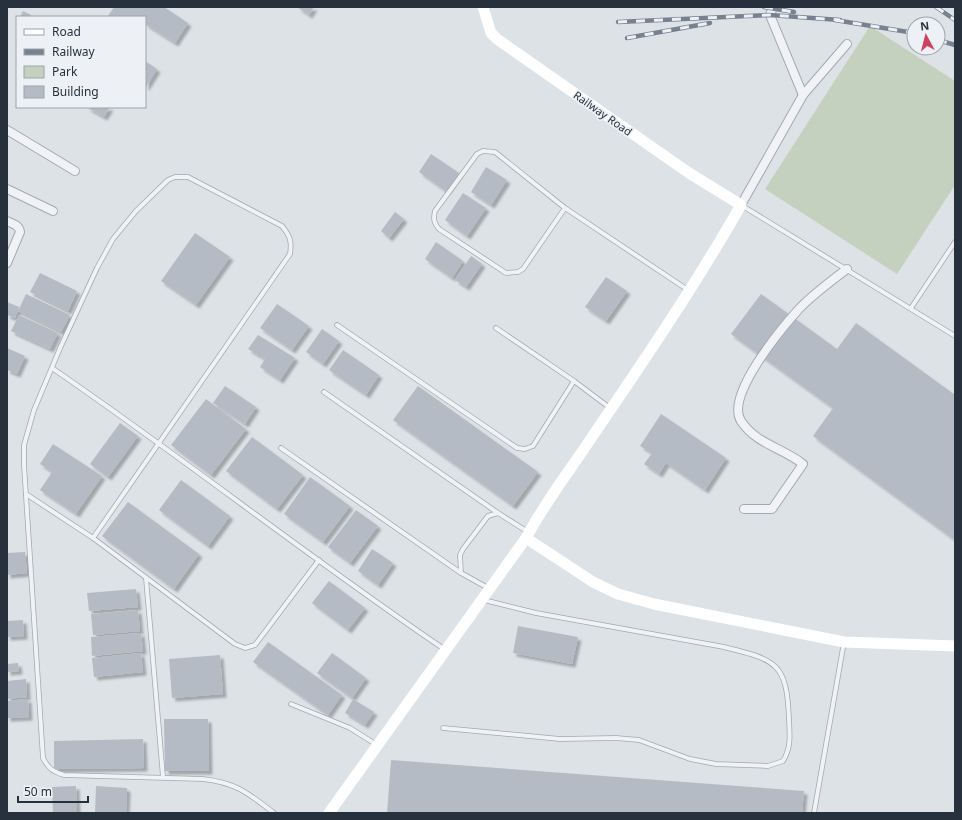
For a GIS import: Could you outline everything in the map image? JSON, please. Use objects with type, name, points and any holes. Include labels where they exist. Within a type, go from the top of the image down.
[{"type":"street","name":"Railway Road","points":[[483,7],[491,34],[497,39],[689,173],[741,205]]},
{"type":"street","points":[[773,7],[770,15],[803,95]]},
{"type":"street","points":[[329,813],[527,535],[611,408],[662,335],[688,290],[713,254],[803,95],[847,44]]},
{"type":"street","points":[[7,130],[75,171]]},
{"type":"street","points":[[7,189],[53,211]]},
{"type":"street","points":[[7,221],[16,225],[20,232],[7,264]]},
{"type":"street","points":[[744,510],[772,509],[803,464],[757,438],[741,421],[737,410],[741,392],[756,364],[798,310],[847,270]]},
{"type":"street","points":[[527,535],[593,582],[618,594],[654,604],[844,642],[955,646]]},
{"type":"lane","points":[[565,208],[523,269],[512,274],[506,273],[439,229],[435,224],[434,218],[436,211],[477,154],[490,150],[495,152],[565,208],[688,290]]},
{"type":"lane","points":[[93,538],[290,254],[292,244],[290,235],[282,226],[188,178],[174,177],[168,180],[136,211],[113,239],[97,268],[52,368],[32,416],[24,445],[43,758],[48,767],[55,772],[64,775],[162,777],[223,781],[240,788],[274,813]]},
{"type":"lane","points":[[741,205],[955,336]]},
{"type":"lane","points":[[911,308],[955,242]]},
{"type":"lane","points":[[337,324],[517,448],[525,449],[533,446],[574,381]]},
{"type":"lane","points":[[496,328],[611,408]]},
{"type":"lane","points":[[52,368],[394,615],[445,649]]},
{"type":"lane","points":[[324,392],[498,513],[527,535]]},
{"type":"lane","points":[[281,448],[461,573],[488,588]]},
{"type":"lane","points":[[26,494],[93,538],[235,644],[245,648],[255,645],[319,560]]},
{"type":"lane","points":[[461,573],[460,555],[463,549],[488,516],[498,513]]},
{"type":"lane","points":[[146,578],[162,777]]},
{"type":"lane","points":[[443,728],[560,739],[616,738],[639,740],[690,759],[716,764],[768,766],[783,762],[789,752],[789,708],[784,676],[774,665],[765,659],[753,654],[724,647],[536,613],[481,599]]},
{"type":"lane","points":[[814,813],[844,642]]},
{"type":"lane","points":[[291,704],[350,728],[377,746]]},
{"type":"green space","points":[[870,26],[906,49],[906,56],[916,56],[955,81],[955,185],[897,274],[765,189]]},
{"type":"building","points":[[114,7],[164,7],[188,23],[175,43],[146,25],[146,16],[108,16]]},
{"type":"building","points":[[297,7],[314,7],[309,15]]},
{"type":"building","points":[[23,11],[31,15],[30,16],[20,16]]},
{"type":"building","points":[[146,62],[157,69],[146,87]]},
{"type":"building","points":[[88,108],[109,108],[104,117]]},
{"type":"building","points":[[431,154],[459,173],[446,191],[419,172]]},
{"type":"building","points":[[486,167],[507,180],[491,205],[471,192]]},
{"type":"building","points":[[463,193],[486,208],[467,236],[445,220]]},
{"type":"building","points":[[395,212],[404,219],[389,238],[381,231]]},
{"type":"building","points":[[195,233],[230,257],[196,305],[161,281]]},
{"type":"building","points":[[436,242],[463,261],[452,278],[425,259]]},
{"type":"building","points":[[471,256],[482,264],[466,287],[455,280]]},
{"type":"building","points":[[40,273],[77,291],[68,311],[30,292]]},
{"type":"building","points":[[606,277],[627,291],[606,321],[585,307]]},
{"type":"building","points":[[26,294],[70,315],[61,332],[18,311]]},
{"type":"building","points":[[761,294],[837,349],[856,323],[955,395],[955,540],[813,436],[833,408],[731,334]]},
{"type":"building","points":[[7,302],[19,307],[15,318],[7,315]]},
{"type":"building","points":[[277,304],[309,326],[292,350],[260,328]]},
{"type":"building","points":[[19,315],[58,333],[50,349],[11,331]]},
{"type":"building","points":[[322,329],[339,341],[323,364],[306,352]]},
{"type":"building","points":[[258,335],[295,358],[280,380],[260,367],[265,359],[248,349]]},
{"type":"building","points":[[7,348],[25,356],[17,374],[7,370]]},
{"type":"building","points":[[343,350],[379,375],[366,395],[329,370]]},
{"type":"building","points":[[225,386],[256,407],[245,424],[213,403]]},
{"type":"building","points":[[418,386],[538,472],[513,506],[393,420]]},
{"type":"building","points":[[206,399],[246,429],[211,475],[171,445]]},
{"type":"building","points":[[661,414],[726,458],[705,490],[666,463],[659,474],[644,464],[652,453],[640,446]]},
{"type":"building","points":[[120,423],[138,436],[108,477],[90,464]]},
{"type":"building","points":[[252,437],[303,475],[277,509],[226,471]]},
{"type":"building","points":[[53,444],[102,476],[76,514],[40,490],[52,472],[40,464]]},
{"type":"building","points":[[310,477],[350,506],[323,542],[284,514]]},
{"type":"building","points":[[181,480],[230,516],[208,546],[159,510]]},
{"type":"building","points":[[128,502],[199,554],[174,589],[102,536]]},
{"type":"building","points":[[356,510],[378,526],[350,563],[328,547]]},
{"type":"building","points":[[372,549],[393,563],[378,585],[358,571]]},
{"type":"building","points":[[25,552],[27,573],[7,575],[7,553]]},
{"type":"building","points":[[329,581],[365,608],[348,630],[312,603]]},
{"type":"building","points":[[136,589],[138,607],[89,611],[87,593]]},
{"type":"building","points":[[138,610],[140,631],[93,635],[91,614]]},
{"type":"building","points":[[23,620],[24,636],[7,637],[7,621]]},
{"type":"building","points":[[518,626],[578,637],[572,664],[513,653]]},
{"type":"building","points":[[141,633],[143,651],[92,656],[91,637]]},
{"type":"building","points":[[268,642],[342,695],[328,715],[253,662]]},
{"type":"building","points":[[141,653],[143,672],[94,677],[92,658]]},
{"type":"building","points":[[332,653],[366,678],[352,698],[317,673]]},
{"type":"building","points":[[220,655],[223,694],[172,698],[169,659]]},
{"type":"building","points":[[18,663],[19,671],[7,672],[7,664]]},
{"type":"building","points":[[26,679],[27,697],[7,699],[7,681]]},
{"type":"building","points":[[28,699],[29,717],[7,718],[7,701]]},
{"type":"building","points":[[353,699],[374,712],[365,725],[345,713]]},
{"type":"building","points":[[164,719],[208,719],[209,771],[165,771]]},
{"type":"building","points":[[143,739],[144,768],[54,769],[54,741]]},
{"type":"building","points":[[391,760],[804,791],[802,813],[387,813]]},
{"type":"building","points":[[76,786],[77,813],[53,813],[52,787]]},
{"type":"building","points":[[96,786],[127,788],[126,813],[95,813]]},
{"type":"railway","points":[[764,7],[794,12]]},
{"type":"railway","points":[[936,7],[955,20]]},
{"type":"railway","points":[[618,22],[770,15],[840,20]]},
{"type":"railway","points":[[835,20],[906,32]]},
{"type":"railway","points":[[627,38],[710,23]]},
{"type":"railway","points":[[946,42],[955,45]]}]
